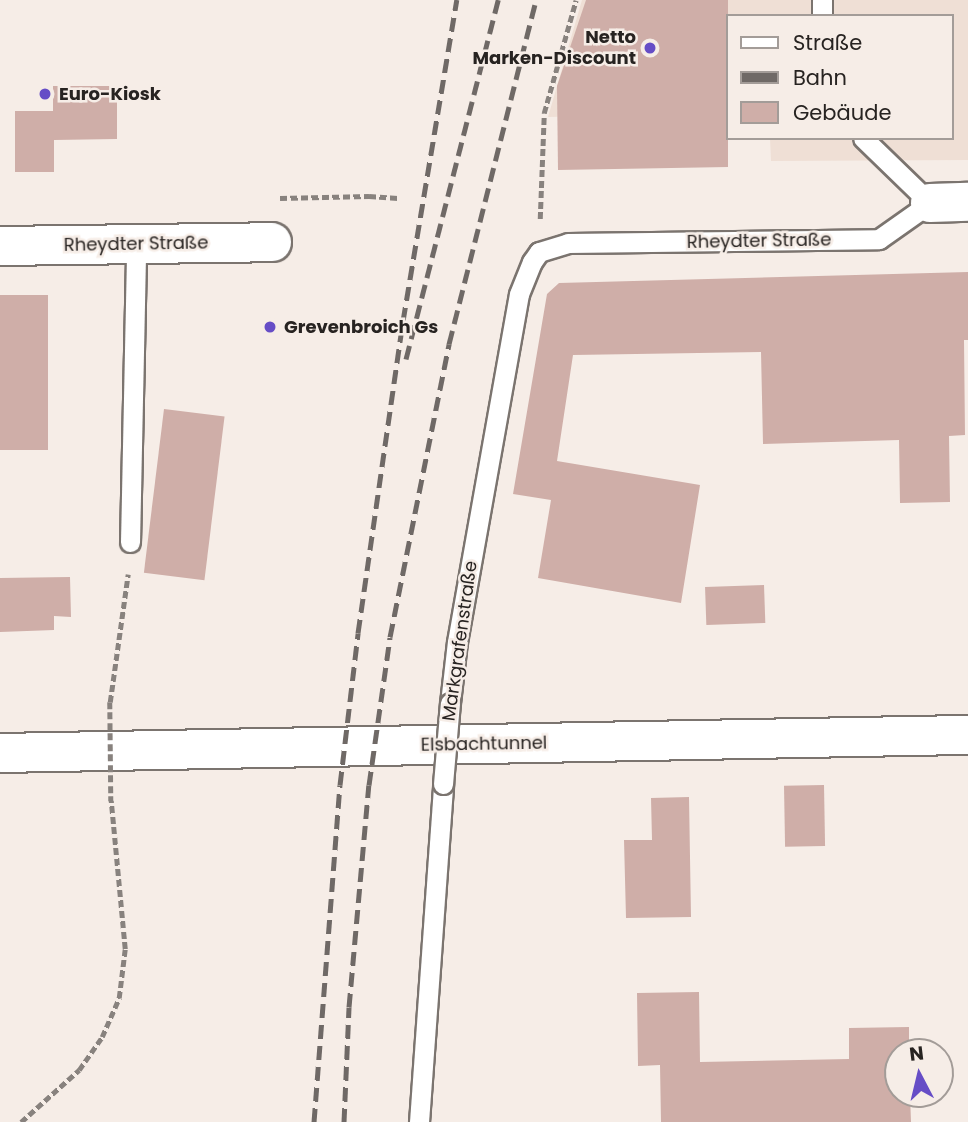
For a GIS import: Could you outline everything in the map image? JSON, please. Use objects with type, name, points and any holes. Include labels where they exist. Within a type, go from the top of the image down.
[{"type":"main road","points":[[930,203],[968,202]]},
{"type":"main road","name":"Rheydter Straße","points":[[0,246],[272,242]]},
{"type":"main road","name":"Elsbachtunnel","points":[[0,753],[968,735]]},
{"type":"lane","points":[[865,140],[930,203]]},
{"type":"lane","name":"Rheydter Straße","points":[[539,252],[556,245],[580,243],[879,239],[930,203]]},
{"type":"lane","points":[[130,542],[136,244]]},
{"type":"lane","name":"Markgrafenstraße","points":[[419,1122],[443,784],[457,642],[519,294],[526,271],[539,252]]},
{"type":"path","points":[[539,252],[544,113],[576,0]]},
{"type":"path","points":[[21,1122],[79,1070],[102,1037],[119,998],[125,949],[111,801],[110,702],[130,542]]},
{"type":"shaded area","name":"Netto Marken-Discount","points":[[582,0],[968,0],[968,160],[771,161],[770,140],[954,140],[954,14],[726,14],[726,113],[548,117]]},
{"type":"building","name":"Netto Marken-Discount","points":[[586,0],[728,0],[728,167],[558,170],[557,86]]},
{"type":"building","points":[[53,86],[117,86],[117,139],[54,140],[54,172],[15,172],[15,111],[53,111]]},
{"type":"building","points":[[968,272],[968,340],[964,340],[965,435],[949,436],[950,502],[900,503],[899,440],[763,444],[761,352],[573,355],[557,461],[700,485],[681,603],[538,578],[551,500],[513,494],[547,294],[559,283]]},
{"type":"building","points":[[0,295],[48,295],[48,450],[0,450]]},
{"type":"building","points":[[164,409],[225,416],[204,580],[144,573]]},
{"type":"building","points":[[70,577],[71,617],[54,616],[54,630],[0,632],[0,578]]},
{"type":"building","points":[[764,585],[765,623],[706,625],[705,587]]},
{"type":"building","points":[[824,785],[825,846],[785,847],[784,786]]},
{"type":"building","points":[[689,797],[691,917],[626,918],[624,840],[652,840],[651,798]]},
{"type":"building","points":[[699,992],[700,1062],[849,1059],[849,1028],[909,1027],[909,1038],[884,1038],[884,1108],[910,1108],[911,1122],[661,1122],[660,1065],[638,1066],[637,993]]},
{"type":"railway","points":[[314,1122],[340,785],[358,633],[403,321],[457,0]]},
{"type":"railway","points":[[406,359],[498,0]]},
{"type":"railway","points":[[344,1122],[349,1007],[369,785],[390,637],[449,344],[536,0]]},
{"type":"place","name":"Netto Marken-Discount","points":[[650,48]]},
{"type":"place","name":"Euro-Kiosk","points":[[45,94]]},
{"type":"place","name":"Grevenbroich Gs","points":[[270,327]]}]
